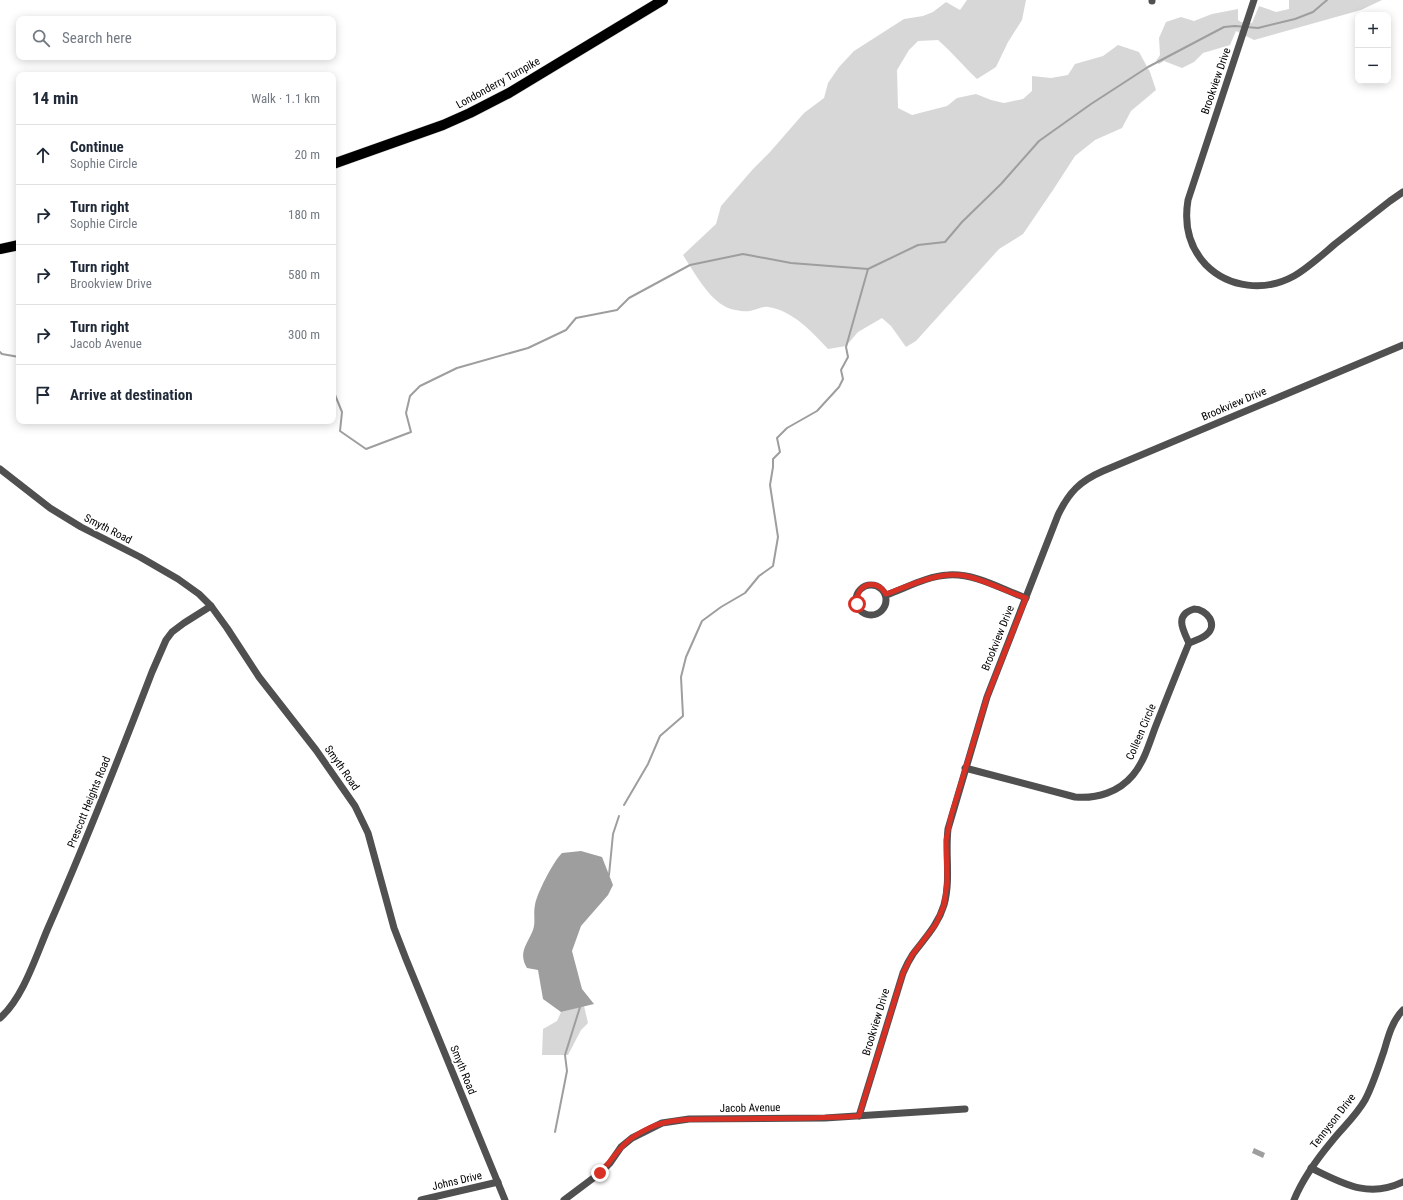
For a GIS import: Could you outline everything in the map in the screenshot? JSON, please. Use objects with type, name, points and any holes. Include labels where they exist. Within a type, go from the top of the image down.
[{"type":"main road","name":"Londonderry Turnpike","points":[[336,163],[443,125],[470,113],[509,93],[664,0]]},
{"type":"main road","points":[[0,249],[16,246]]},
{"type":"street","name":"Brookview Drive","points":[[1254,0],[1190,193],[1187,207],[1187,229],[1192,244],[1199,256],[1209,268],[1228,280],[1249,285],[1264,285],[1286,280],[1298,273],[1403,192]]},
{"type":"street","name":"Brookview Drive","points":[[859,1116],[903,973],[912,955],[936,924],[944,905],[947,882],[946,840],[965,768],[987,697],[1063,504],[1077,486],[1103,471],[1403,345]]},
{"type":"street","name":"Smyth Road","points":[[0,469],[50,508],[74,523],[178,579],[199,594],[227,628],[259,677],[316,750],[355,806],[368,833],[394,928],[447,1062],[505,1200]]},
{"type":"street","points":[[886,594],[932,578],[956,575],[971,577],[1026,598]]},
{"type":"street","points":[[869,584],[879,586],[886,594],[886,604],[881,612],[876,614],[871,615],[864,613],[857,604],[857,594],[864,586],[869,584]]},
{"type":"street","name":"Prescott Heights Road","points":[[0,1018],[8,1011],[16,999],[38,952],[166,640],[178,626],[210,606]]},
{"type":"street","points":[[1194,609],[1203,611],[1210,618],[1211,628],[1206,636],[1188,643],[1182,627],[1183,617],[1189,611],[1194,609]]},
{"type":"street","name":"Colleen Circle","points":[[965,768],[1084,798],[1100,796],[1120,787],[1134,775],[1142,761],[1188,643]]},
{"type":"street","name":"Tennyson Drive","points":[[1294,1200],[1311,1168],[1353,1118],[1365,1099],[1377,1072],[1390,1030],[1397,1017],[1403,1010]]},
{"type":"street","name":"Jacob Avenue","points":[[564,1200],[600,1173],[610,1163],[621,1147],[632,1138],[662,1123],[689,1119],[825,1118],[965,1110]]},
{"type":"street","points":[[1311,1168],[1348,1186],[1362,1189],[1384,1188],[1403,1182]]},
{"type":"street","name":"Johns Drive","points":[[421,1200],[498,1182]]},
{"type":"shaded area","points":[[967,0],[1026,0],[1022,20],[1008,42],[996,67],[977,79],[938,40],[918,41],[909,50],[897,70],[898,108],[912,115],[947,106],[957,98],[976,94],[1004,103],[1023,99],[1032,91],[1032,76],[1051,78],[1068,75],[1075,64],[1103,56],[1118,45],[1139,52],[1150,72],[1156,90],[1131,111],[1122,128],[1095,140],[1075,156],[1023,234],[999,249],[916,341],[906,347],[891,326],[882,318],[858,332],[846,346],[828,349],[801,323],[785,312],[766,307],[745,311],[729,308],[719,303],[707,291],[683,255],[716,224],[721,206],[804,113],[824,98],[828,83],[839,67],[854,51],[904,19],[923,16],[933,12],[946,2],[960,10]]},
{"type":"shaded area","points":[[1289,0],[1382,0],[1361,10],[1254,40],[1236,31],[1230,45],[1203,53],[1194,62],[1182,68],[1164,61],[1159,64],[1156,61],[1160,55],[1159,38],[1166,22],[1181,17],[1194,21],[1212,14],[1238,9],[1238,20],[1241,22],[1252,23],[1259,6],[1276,12],[1289,9]]},
{"type":"shaded area","points":[[581,851],[602,857],[613,885],[608,895],[581,926],[572,951],[582,989],[594,1004],[561,1012],[543,999],[538,970],[527,968],[524,962],[523,953],[534,927],[534,908],[536,900],[550,870],[562,853]]},
{"type":"shaded area","points":[[584,1006],[588,1023],[581,1030],[568,1055],[542,1055],[543,1029],[557,1021],[561,1012]]},
{"type":"shaded area","points":[[1254,1148],[1265,1153],[1263,1158],[1252,1153]]},
{"type":"waterway","points":[[336,397],[342,412],[340,431],[366,449],[411,432],[406,413],[410,396],[420,386],[457,368],[528,348],[566,330],[576,318],[617,310],[629,298],[690,265],[743,254],[791,263],[868,269],[918,245],[945,242],[962,222],[1001,184],[1039,141],[1091,104],[1148,67],[1224,27],[1235,26],[1258,28],[1295,19],[1313,12],[1327,0]]},
{"type":"waterway","points":[[624,805],[648,764],[660,736],[683,716],[681,677],[686,657],[702,621],[721,607],[745,593],[759,576],[773,566],[778,537],[770,485],[773,459],[780,452],[777,438],[787,428],[817,411],[839,387],[843,379],[841,370],[848,357],[846,347],[868,269]]},
{"type":"waterway","points":[[0,352],[2,354],[16,356]]},
{"type":"waterway","points":[[608,876],[613,834],[619,816]]},
{"type":"waterway","points":[[555,1132],[567,1071],[565,1055],[580,1007],[578,1006]]},
{"type":"route","points":[[600,1173],[610,1163],[621,1147],[632,1138],[662,1123],[689,1119],[825,1118],[859,1116],[903,973],[912,955],[936,924],[944,905],[947,882],[946,840],[951,816],[987,697],[1026,598],[971,577],[947,575],[932,578],[886,594],[879,586],[869,584],[860,589],[857,594],[857,604]]}]
